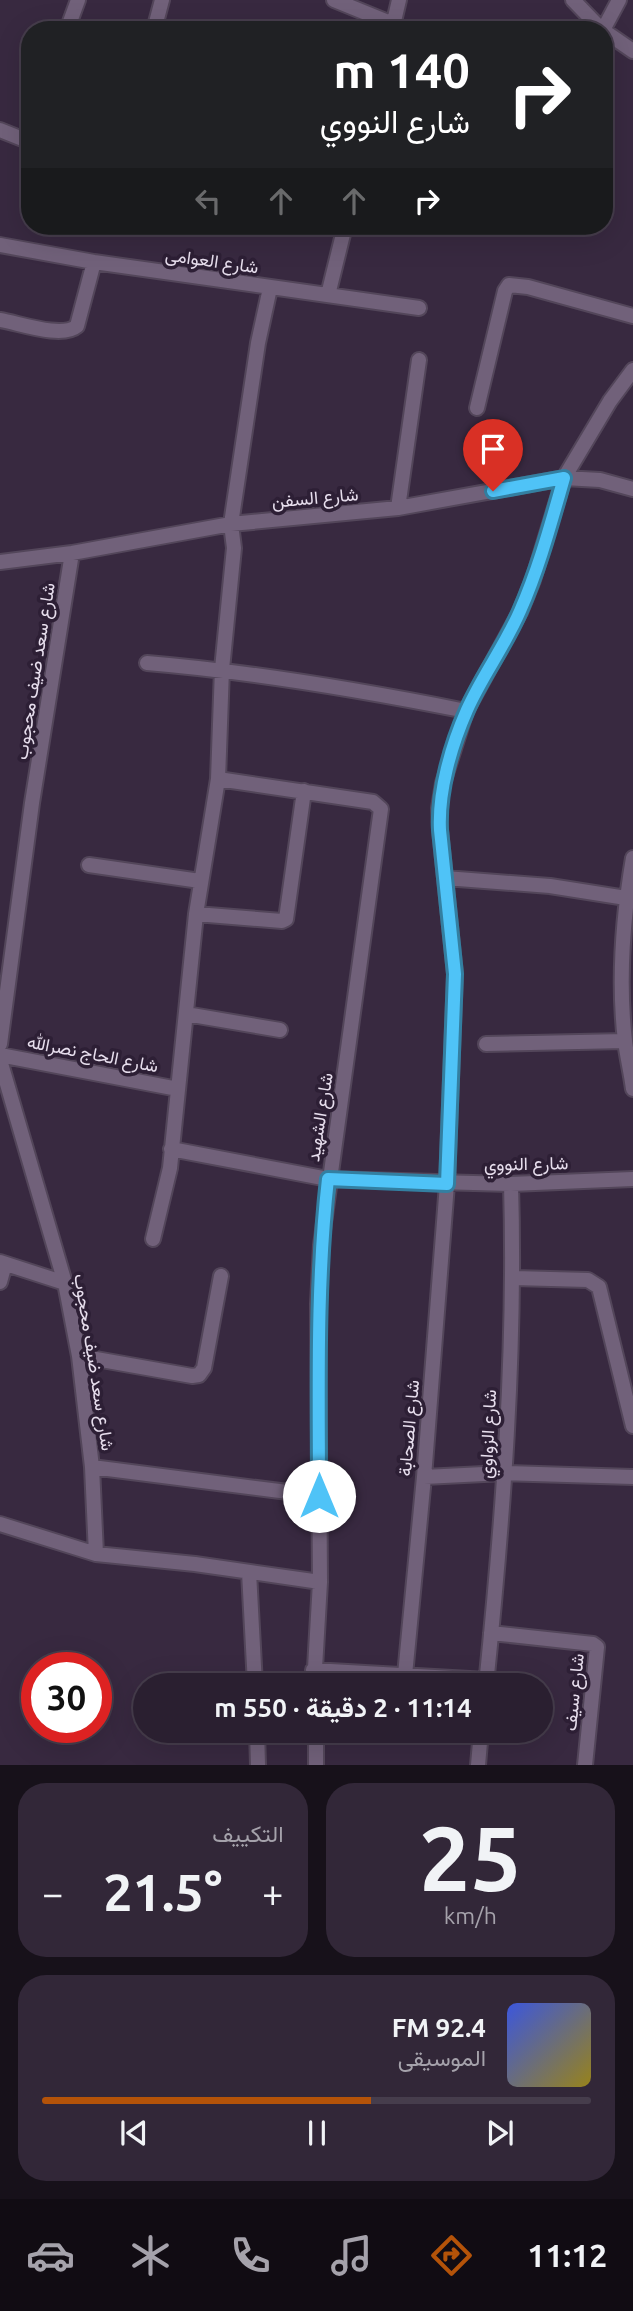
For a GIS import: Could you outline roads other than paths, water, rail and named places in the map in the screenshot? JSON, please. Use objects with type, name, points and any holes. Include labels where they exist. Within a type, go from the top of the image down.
[{"type":"street","points":[[70,21],[78,0]]},
{"type":"street","points":[[156,21],[162,0]]},
{"type":"street","points":[[334,0],[380,21]]},
{"type":"street","points":[[394,21],[399,0]]},
{"type":"street","points":[[573,0],[594,21]]},
{"type":"street","points":[[608,21],[619,0]]},
{"type":"street","points":[[613,37],[633,51]]},
{"type":"street","points":[[0,130],[21,137]]},
{"type":"street","points":[[328,295],[343,235]]},
{"type":"street","name":"شارع العوامى","points":[[0,246],[419,308]]},
{"type":"street","points":[[0,320],[61,332],[72,330],[76,326],[94,262]]},
{"type":"street","points":[[477,408],[505,291],[509,285],[528,287],[633,316]]},
{"type":"street","points":[[153,1239],[170,1168],[200,881],[218,779],[222,669],[234,548],[231,524],[258,343],[270,288]]},
{"type":"street","points":[[398,508],[419,360]]},
{"type":"street","name":"شارع الصحابة","points":[[405,1673],[447,1184],[455,974],[439,808],[443,783],[467,711],[520,612],[533,580],[564,478],[610,401],[633,370]]},
{"type":"street","name":"شارع السفن","points":[[0,562],[72,553],[231,524],[398,508],[564,478],[600,480],[633,489]]},
{"type":"street","name":"شارع سعد ضيف محجوب","points":[[0,1044],[32,803],[72,553]]},
{"type":"street","points":[[146,663],[222,669],[343,687],[467,711]]},
{"type":"street","name":"شارع الشهيد","points":[[218,779],[373,802],[382,809],[354,1018],[328,1179],[321,1245],[318,1304],[320,1582],[314,1673]]},
{"type":"street","points":[[196,914],[282,921],[286,919],[304,791]]},
{"type":"street","points":[[633,858],[626,898],[628,976],[625,1041],[633,1089]]},
{"type":"street","points":[[89,865],[200,881]]},
{"type":"street","points":[[445,878],[550,886],[626,898]]},
{"type":"street","points":[[186,1014],[280,1030]]},
{"type":"street","points":[[486,1044],[625,1041]]},
{"type":"street","name":"شارع سعد ضيف محجوب","points":[[0,1058],[65,1283],[79,1356],[92,1467],[96,1554]]},
{"type":"street","name":"شارع الحاج نصرالله","points":[[0,1058],[178,1089]]},
{"type":"street","name":"شارع النووي","points":[[172,1149],[328,1179],[447,1184],[633,1179]]},
{"type":"street","name":"شارع الزواوي","points":[[487,1673],[504,1473],[514,1278],[511,1184]]},
{"type":"street","points":[[0,1282],[2,1263],[65,1283]]},
{"type":"street","points":[[79,1356],[199,1375],[204,1368],[221,1276]]},
{"type":"street","points":[[514,1278],[588,1280],[599,1287],[633,1426]]},
{"type":"street","points":[[92,1467],[319,1496]]},
{"type":"street","points":[[424,1477],[504,1473],[633,1477]]},
{"type":"street","points":[[0,1524],[96,1554],[320,1582]]},
{"type":"street","points":[[248,1572],[254,1673]]},
{"type":"street","name":"شارع سيف","points":[[491,1633],[593,1644],[597,1647],[585,1765]]},
{"type":"street","points":[[257,1743],[258,1765]]},
{"type":"street","points":[[316,1743],[316,1765]]},
{"type":"street","points":[[478,1765],[480,1743]]}]
